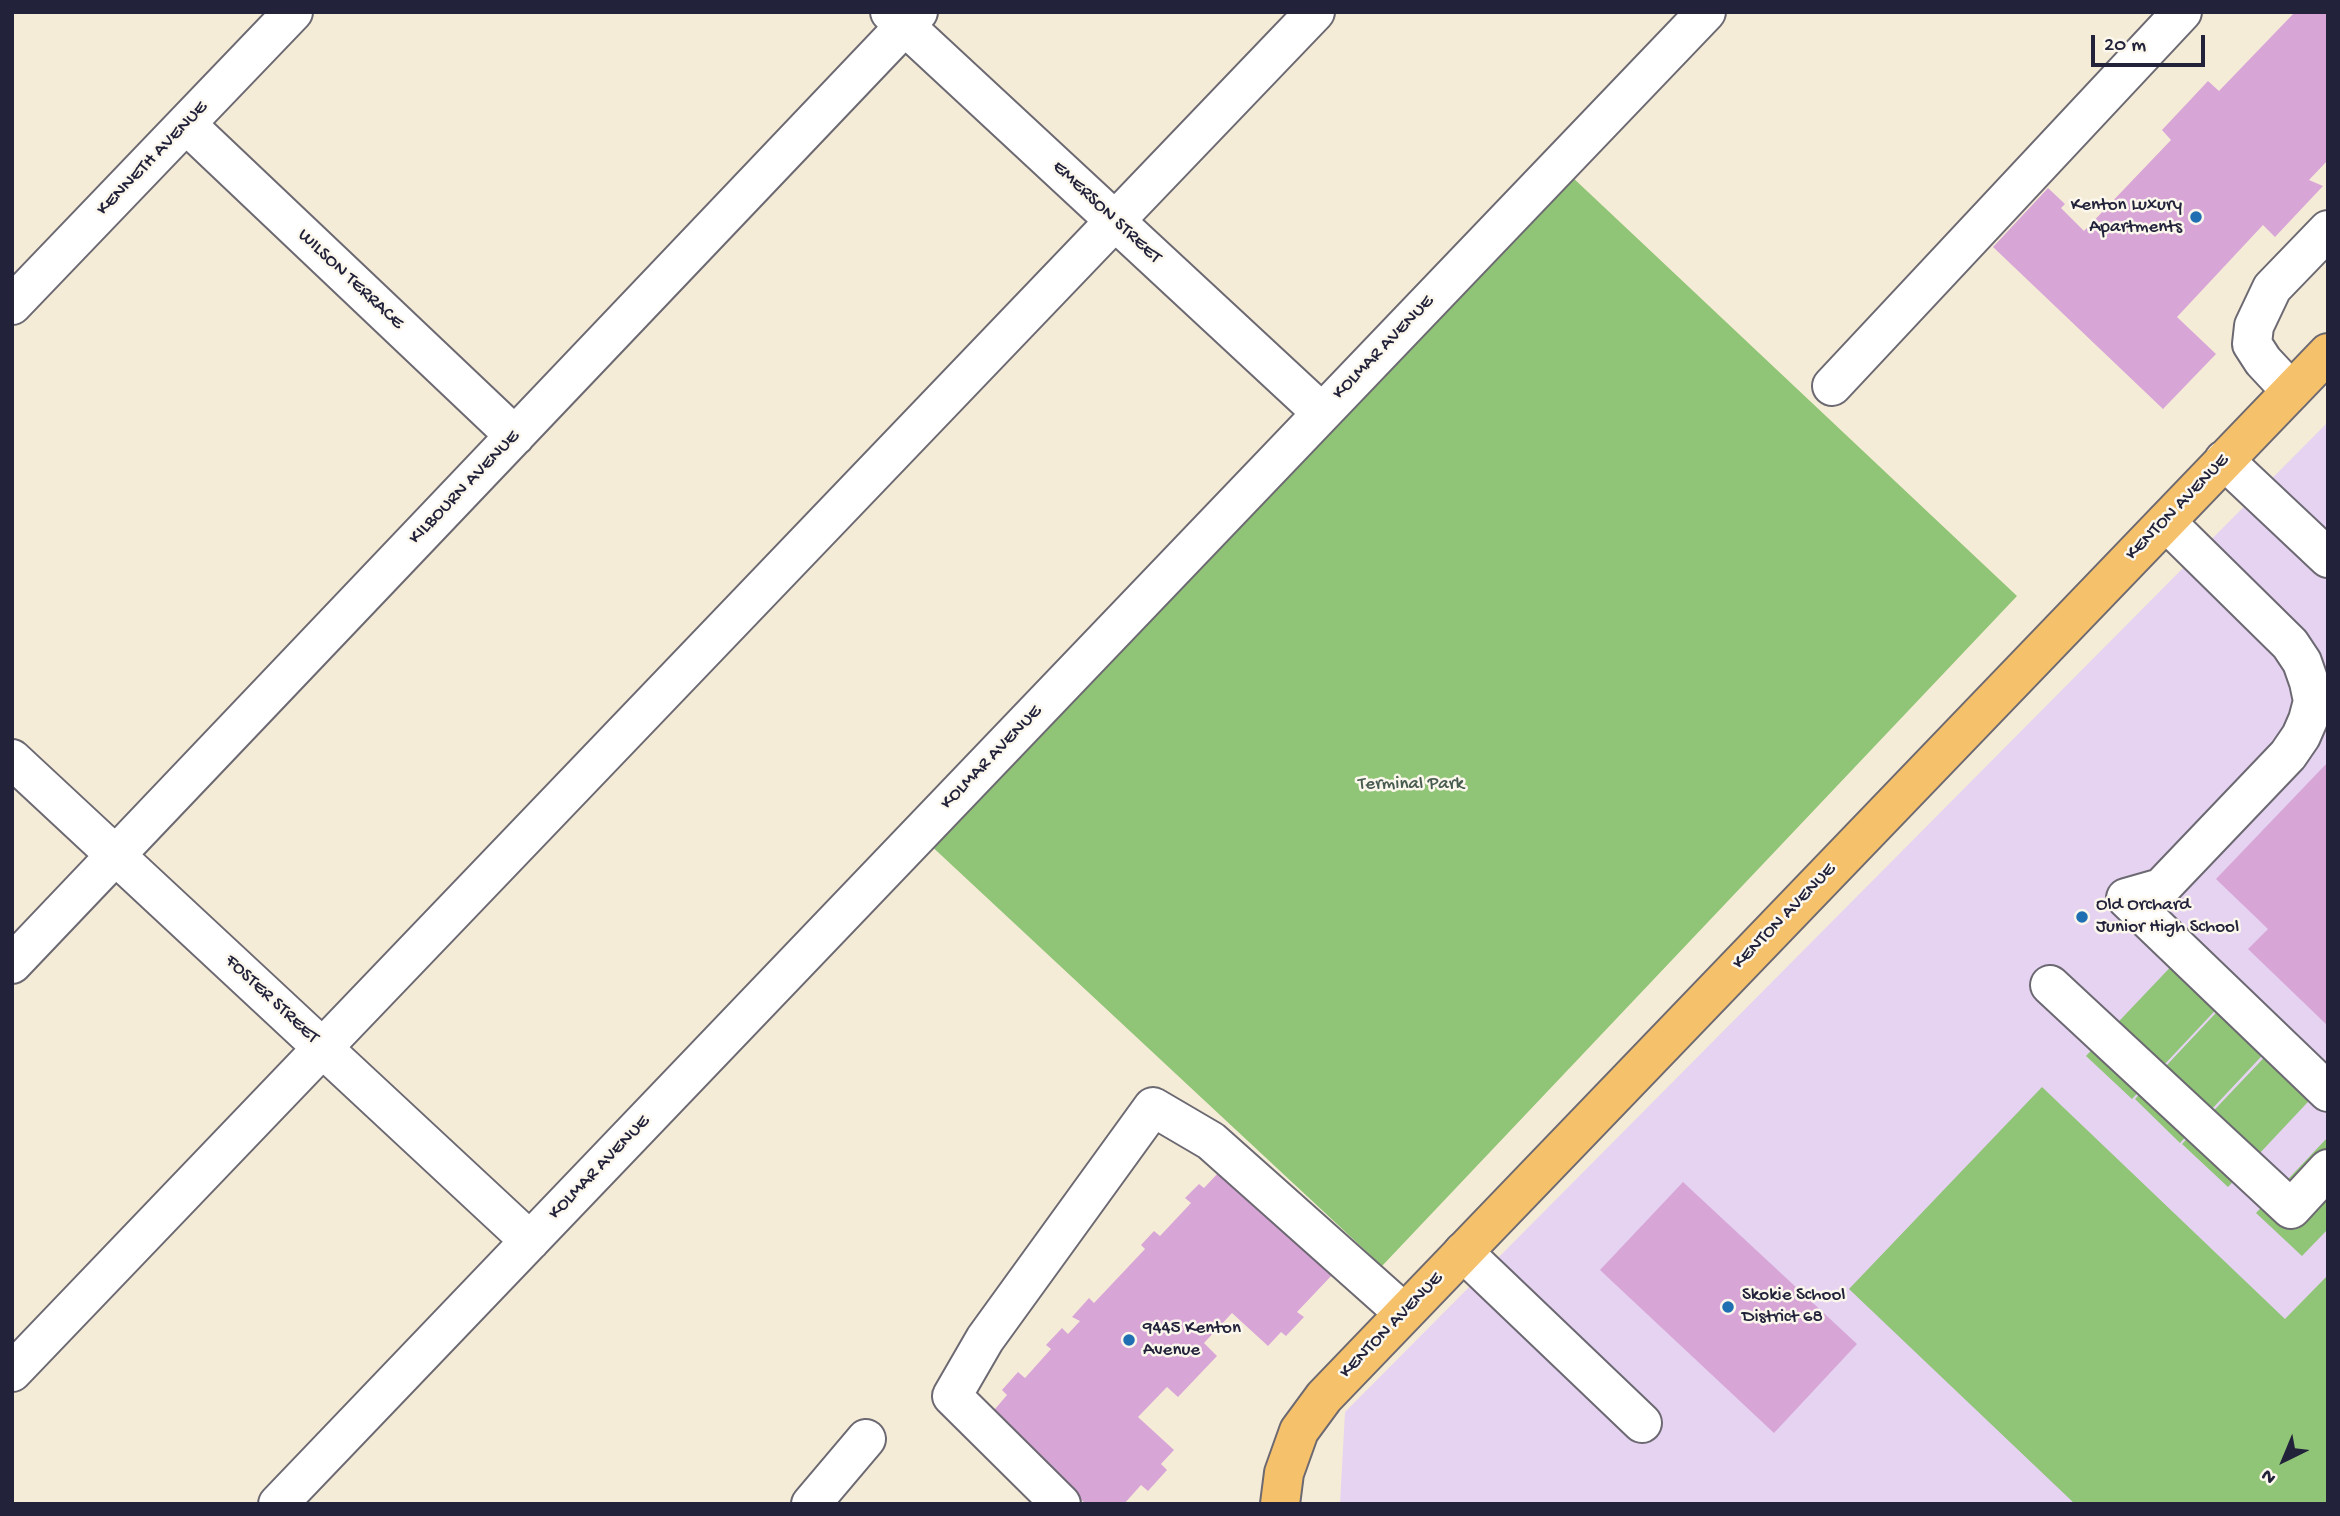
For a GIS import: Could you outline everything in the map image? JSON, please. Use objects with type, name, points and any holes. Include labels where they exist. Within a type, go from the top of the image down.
[{"type":"main road","name":"KENTON AVENUE","points":[[1280,1504],[1284,1473],[1299,1431],[1324,1397],[2328,353]]},
{"type":"street","name":"KENNETH AVENUE","points":[[12,305],[293,12]]},
{"type":"street","points":[[12,1372],[1315,12]]},
{"type":"street","name":"KOLMAR AVENUE","points":[[278,1504],[1706,12]]},
{"type":"street","points":[[1832,386],[2182,12]]},
{"type":"street","name":"EMERSON STREET","points":[[904,17],[1115,221],[1322,413]]},
{"type":"street","name":"KILBOURN AVENUE","points":[[12,964],[515,436],[904,17]]},
{"type":"street","name":"WILSON TERRACE","points":[[186,124],[515,436]]},
{"type":"street","points":[[2291,391],[2263,361],[2252,344],[2254,326],[2272,288],[2328,230]]},
{"type":"street","points":[[2224,460],[2328,558]]},
{"type":"street","points":[[2165,522],[2290,644],[2302,662],[2312,701],[2301,736],[2288,755],[2161,888],[2126,898],[2328,1093]]},
{"type":"street","name":"FOSTER STREET","points":[[12,759],[530,1241]]},
{"type":"street","points":[[2050,985],[2291,1209],[2328,1169]]},
{"type":"street","points":[[1061,1504],[952,1396],[985,1339],[1153,1107],[1211,1141],[1404,1313]]},
{"type":"street","points":[[1463,1252],[1642,1423]]},
{"type":"street","points":[[811,1504],[866,1439]]},
{"type":"shaded area","name":"Old Orchard Junior High School","points":[[2328,422],[2328,1504],[1340,1504],[1345,1412]]},
{"type":"green space","name":"Terminal Park","points":[[1570,175],[2017,596],[1382,1266],[926,841]]},
{"type":"green space","points":[[2180,957],[2225,1000],[2132,1099],[2086,1056]]},
{"type":"green space","points":[[2228,1000],[2273,1044],[2180,1143],[2135,1099]]},
{"type":"green space","points":[[2276,1045],[2321,1088],[2228,1187],[2182,1144]]},
{"type":"green space","points":[[2042,1087],[2285,1319],[2328,1275],[2328,1504],[2075,1504],[1849,1289]]},
{"type":"green space","points":[[2328,1137],[2328,1229],[2302,1256],[2256,1213]]},
{"type":"building","name":"Kenton Luxury Apartments","points":[[2295,12],[2328,12],[2328,160],[2309,180],[2323,186],[2275,237],[2263,225],[2177,317],[2216,354],[2163,409],[1993,247],[2048,188],[2065,204],[2061,208],[2084,231],[2171,140],[2162,130],[2208,81],[2219,91]]},
{"type":"building","points":[[2328,762],[2328,1026],[2248,949],[2268,929],[2216,879]]},
{"type":"building","name":"9445 Kenton Avenue","points":[[1221,1170],[1333,1274],[1297,1312],[1304,1317],[1286,1336],[1281,1332],[1268,1346],[1232,1313],[1204,1343],[1217,1356],[1178,1397],[1167,1387],[1138,1417],[1174,1450],[1161,1464],[1167,1470],[1148,1491],[1141,1485],[1124,1504],[1086,1504],[989,1416],[1007,1395],[1002,1390],[1018,1372],[1025,1378],[1051,1349],[1046,1345],[1062,1328],[1068,1334],[1080,1321],[1072,1317],[1089,1298],[1094,1303],[1145,1249],[1141,1245],[1154,1231],[1160,1236],[1191,1203],[1185,1198],[1199,1184],[1204,1188]]},
{"type":"building","name":"Skokie School District 68","points":[[1683,1182],[1857,1344],[1774,1433],[1600,1270]]},
{"type":"place","name":"Kenton Luxury Apartments","points":[[2196,217]]},
{"type":"place","name":"Old Orchard Junior High School","points":[[2082,917]]},
{"type":"place","name":"Skokie School District 68","points":[[1728,1307]]},
{"type":"place","name":"9445 Kenton Avenue","points":[[1129,1340]]}]
